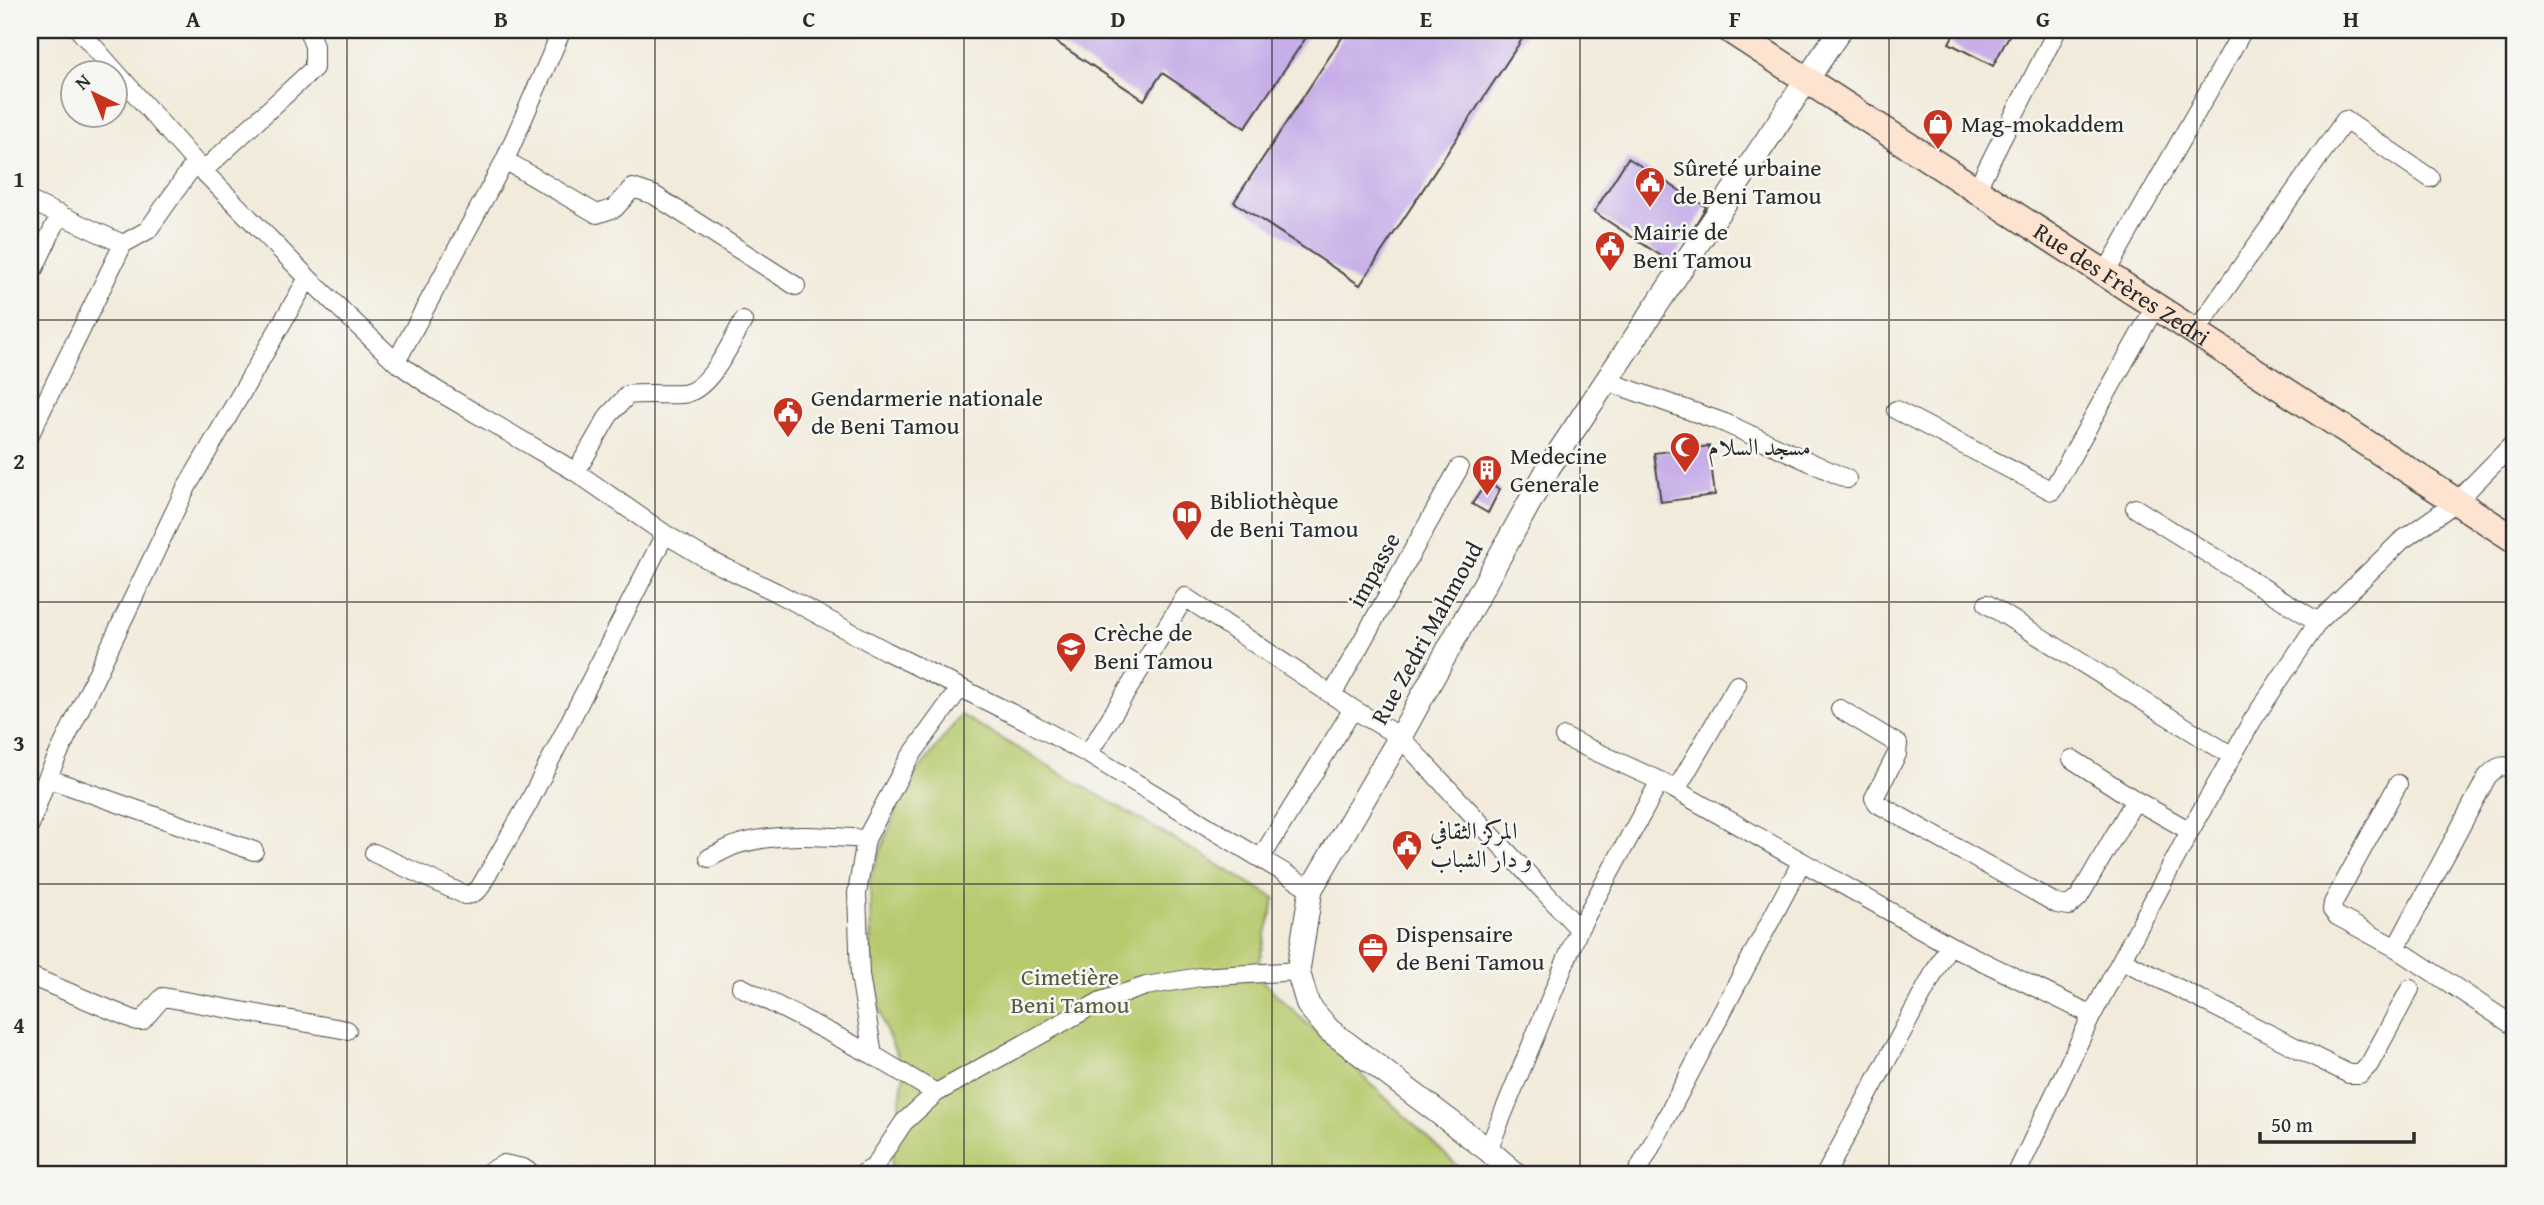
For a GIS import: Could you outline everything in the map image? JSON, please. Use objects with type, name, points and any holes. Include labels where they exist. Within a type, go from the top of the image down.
[{"type":"main road","name":"Rue des Frères Zedri","points":[[1730,30],[2514,539]]},
{"type":"street","points":[[79,30],[199,167],[307,278],[396,362],[436,390],[576,472],[665,534],[707,559],[1088,754],[1311,890]]},
{"type":"street","points":[[30,434],[123,244],[148,230],[199,167],[314,68],[314,46],[308,30]]},
{"type":"street","points":[[396,362],[505,160],[562,30]]},
{"type":"street","name":"Rue Zedri Mahmoud","points":[[1517,1175],[1489,1150],[1329,1030],[1308,1005],[1298,971],[1311,890],[1400,737],[1549,467],[1840,30]]},
{"type":"street","points":[[1976,190],[2057,30]]},
{"type":"street","points":[[2105,274],[2243,30]]},
{"type":"street","points":[[2196,331],[2345,120],[2430,178]]},
{"type":"street","points":[[505,160],[597,214],[615,208],[633,188],[654,195],[796,286]]},
{"type":"street","points":[[30,201],[123,244]]},
{"type":"street","points":[[30,276],[60,214]]},
{"type":"street","points":[[30,825],[47,778],[184,492],[307,278]]},
{"type":"street","points":[[1896,410],[2052,491],[2155,307]]},
{"type":"street","points":[[576,472],[609,415],[628,395],[685,394],[713,375],[743,321]]},
{"type":"street","points":[[1606,381],[1724,423],[1847,479]]},
{"type":"street","points":[[2016,1175],[2092,1015],[2190,831],[2232,755],[2319,622],[2401,541],[2456,502],[2514,443]]},
{"type":"street","name":"impasse","points":[[1332,695],[1459,468]]},
{"type":"street","points":[[2134,508],[2319,622]]},
{"type":"street","points":[[374,853],[465,895],[479,889],[528,804],[665,534]]},
{"type":"street","points":[[1088,754],[1185,597],[1353,709],[1400,737],[1579,929]]},
{"type":"street","points":[[1987,604],[2232,755]]},
{"type":"street","points":[[1489,1150],[1579,929],[1668,785],[1737,685]]},
{"type":"street","points":[[873,1055],[860,975],[857,893],[866,839],[908,760],[960,688]]},
{"type":"street","points":[[1261,858],[1353,709]]},
{"type":"street","points":[[1840,709],[1898,744],[1897,754],[1874,798],[1878,804],[2057,904],[2069,906],[2079,897],[2135,800]]},
{"type":"street","points":[[1564,737],[1668,785],[1949,945],[2092,1015]]},
{"type":"street","points":[[2072,760],[2190,831]]},
{"type":"street","points":[[2396,948],[2487,777],[2496,768],[2505,765],[2514,768]]},
{"type":"street","points":[[47,778],[254,851]]},
{"type":"street","points":[[2398,784],[2333,903],[2332,910],[2337,916],[2396,948],[2514,1026]]},
{"type":"street","points":[[709,858],[739,844],[782,838],[820,835],[866,839]]},
{"type":"street","points":[[1636,1175],[1801,863]]},
{"type":"street","points":[[1825,1175],[1949,945]]},
{"type":"street","points":[[2122,960],[2349,1074],[2360,1074],[2369,1065],[2410,989]]},
{"type":"street","points":[[873,1173],[904,1122],[936,1093],[1101,1001],[1146,986],[1200,977],[1298,971]]},
{"type":"street","points":[[30,976],[137,1021],[142,1021],[163,998],[347,1030]]},
{"type":"street","points":[[741,987],[873,1055],[936,1093]]},
{"type":"street","points":[[484,1175],[504,1164],[523,1168],[534,1175]]},
{"type":"green space","name":"Cimetière Beni Tamou","points":[[961,715],[1275,898],[1256,975],[1467,1175],[899,1175],[891,1169],[904,1071],[884,1026],[871,971],[870,878],[905,788]]},
{"type":"building","points":[[1038,30],[1311,30],[1245,128],[1162,73],[1144,100]]},
{"type":"building","points":[[1347,30],[1528,30],[1360,285],[1234,202]]},
{"type":"building","points":[[1956,30],[2012,30],[1993,66],[1949,43]]},
{"type":"building","name":"Sûreté urbaine de Beni Tamou","points":[[1628,158],[1706,207],[1672,263],[1594,212]]},
{"type":"building","name":"مسجد السلام","points":[[1709,446],[1715,495],[1661,502],[1654,453]]},
{"type":"building","name":"Medecine Generale","points":[[1487,482],[1500,489],[1488,513],[1472,504]]},
{"type":"place","name":"Mag-mokaddem","points":[[1938,151]]},
{"type":"place","name":"Sûreté urbaine de Beni Tamou","points":[[1650,209]]},
{"type":"place","name":"Mairie de Beni Tamou","points":[[1610,273]]},
{"type":"place","name":"Gendarmerie nationale de Beni Tamou","points":[[788,439]]},
{"type":"place","name":"مسجد السلام","points":[[1685,474]]},
{"type":"place","name":"Medecine Generale","points":[[1487,497]]},
{"type":"place","name":"Bibliothèque de Beni Tamou","points":[[1187,542]]},
{"type":"place","name":"Crèche de Beni Tamou","points":[[1071,674]]},
{"type":"place","name":"المركز الثقافي و دار الشباب","points":[[1407,872]]},
{"type":"place","name":"Dispensaire de Beni Tamou","points":[[1373,975]]}]
